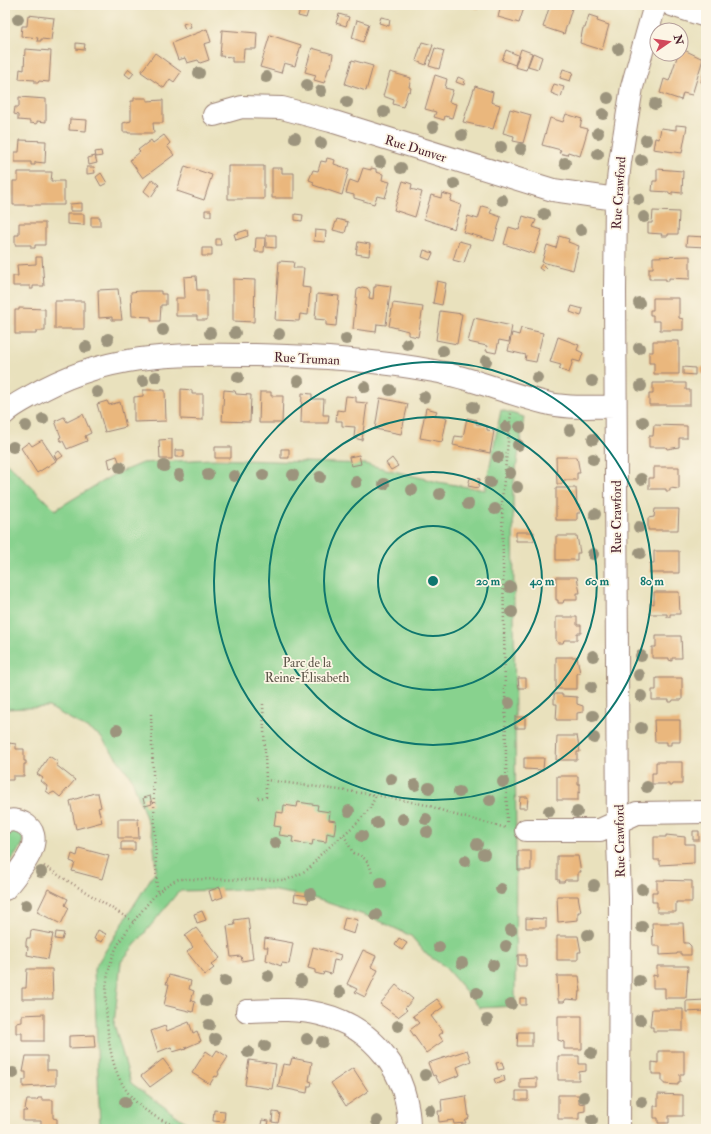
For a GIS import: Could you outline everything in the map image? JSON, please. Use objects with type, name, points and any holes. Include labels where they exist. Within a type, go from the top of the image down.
[{"type":"street","name":"Rue Crawford","points":[[619,1129],[620,897],[618,822],[616,199],[620,162],[632,87],[655,5]]},
{"type":"street","points":[[672,5],[706,16]]},
{"type":"street","name":"Rue Dunver","points":[[214,115],[242,107],[282,108],[331,121],[553,190],[616,199]]},
{"type":"street","name":"Rue Truman","points":[[6,408],[49,385],[81,372],[108,364],[171,355],[278,356],[379,364],[434,371],[472,380],[546,404],[616,407]]},
{"type":"street","points":[[516,829],[600,830],[637,813],[706,812]]},
{"type":"street","points":[[5,822],[18,820],[28,825],[32,832],[34,844],[29,856],[5,889]]},
{"type":"street","points":[[247,1011],[289,1009],[320,1014],[347,1024],[369,1038],[385,1055],[398,1075],[405,1096],[409,1129]]},
{"type":"path","points":[[266,780],[376,795],[427,805],[455,815],[516,829],[502,499],[511,411]]},
{"type":"path","points":[[258,798],[266,797],[263,704]]},
{"type":"path","points":[[151,714],[157,892]]},
{"type":"path","points":[[185,1129],[165,1123],[133,1100],[112,1064],[107,1026],[106,982],[112,958],[134,922],[157,892],[169,883],[179,879],[286,880],[304,873],[320,855],[344,835],[370,808],[376,795]]},
{"type":"path","points":[[344,835],[353,853],[361,855],[366,860],[372,874]]},
{"type":"path","points":[[40,863],[134,922]]},
{"type":"green space","name":"Parc de la Reine-Élisabeth","points":[[501,410],[524,417],[513,489],[516,849],[515,1006],[480,1008],[444,966],[427,955],[411,936],[373,918],[310,897],[264,889],[179,891],[121,962],[114,1024],[131,1083],[195,1129],[100,1129],[94,969],[156,870],[153,837],[131,777],[99,735],[49,707],[5,709],[5,461],[55,510],[111,476],[142,463],[211,459],[366,464],[438,482],[485,490]]},
{"type":"green space","points":[[14,830],[22,833],[23,844],[5,869],[6,843],[10,834]]},
{"type":"building","points":[[302,5],[309,8],[306,18],[298,16]]},
{"type":"building","points":[[467,5],[479,5],[478,9]]},
{"type":"building","points":[[498,5],[525,5],[519,23],[498,17],[501,6]]},
{"type":"building","points":[[550,5],[573,5],[564,34],[543,27]]},
{"type":"building","points":[[339,14],[349,17],[346,26],[336,23]]},
{"type":"building","points":[[28,15],[54,18],[51,40],[41,39],[41,41],[37,41],[38,38],[21,36],[22,26],[27,26]]},
{"type":"building","points":[[589,15],[598,18],[597,21],[609,25],[602,50],[580,43],[583,28],[585,28]]},
{"type":"building","points":[[381,17],[390,19],[389,26],[379,23]]},
{"type":"building","points":[[357,20],[369,24],[363,42],[352,38]]},
{"type":"building","points":[[189,22],[191,27],[185,29],[183,24]]},
{"type":"building","points":[[207,29],[211,42],[204,44],[209,60],[200,63],[198,60],[187,63],[185,58],[178,60],[172,43]]},
{"type":"building","points":[[222,30],[257,33],[256,49],[244,49],[243,62],[232,62],[232,57],[220,56]]},
{"type":"building","points":[[270,35],[301,45],[295,66],[284,63],[281,73],[260,67]]},
{"type":"building","points":[[422,42],[433,45],[426,65],[416,61]]},
{"type":"building","points":[[76,43],[85,44],[84,50],[76,49]]},
{"type":"building","points":[[312,48],[333,54],[331,67],[329,67],[324,83],[314,80],[316,75],[305,72]]},
{"type":"building","points":[[435,48],[444,51],[439,69],[429,66]]},
{"type":"building","points":[[25,49],[51,51],[49,82],[39,81],[38,83],[35,83],[35,80],[19,79],[20,69],[24,70]]},
{"type":"building","points":[[521,49],[532,53],[526,70],[515,67]]},
{"type":"building","points":[[506,50],[518,55],[515,65],[502,60]]},
{"type":"building","points":[[689,52],[703,59],[692,95],[683,93],[681,100],[660,93],[664,79],[669,81],[675,62],[689,62]]},
{"type":"building","points":[[155,53],[181,72],[174,82],[170,79],[164,88],[141,72]]},
{"type":"building","points":[[533,53],[542,57],[538,69],[528,66]]},
{"type":"building","points":[[352,60],[373,66],[366,91],[345,84]]},
{"type":"building","points":[[706,66],[706,85],[701,82]]},
{"type":"building","points":[[129,69],[134,73],[130,78],[125,74]]},
{"type":"building","points":[[563,69],[573,72],[570,81],[560,78]]},
{"type":"building","points":[[390,72],[411,78],[409,87],[411,88],[410,92],[408,91],[403,107],[393,104],[394,100],[383,96]]},
{"type":"building","points":[[435,75],[447,79],[445,88],[453,90],[449,102],[456,104],[452,118],[445,116],[444,120],[434,117],[436,112],[425,109]]},
{"type":"building","points":[[458,77],[465,80],[464,85],[456,82]]},
{"type":"building","points":[[554,84],[564,87],[561,97],[551,93]]},
{"type":"building","points":[[475,86],[493,92],[491,102],[500,105],[493,129],[463,122]]},
{"type":"building","points":[[19,97],[46,99],[46,122],[37,121],[37,124],[30,123],[30,121],[18,120],[18,115],[14,114],[15,107],[19,107]]},
{"type":"building","points":[[134,98],[147,98],[147,101],[163,100],[163,123],[153,123],[154,133],[123,132],[123,123],[131,121],[131,101],[134,101]]},
{"type":"building","points":[[510,109],[531,115],[523,143],[513,141],[514,136],[503,133]]},
{"type":"building","points":[[566,114],[582,119],[580,127],[588,129],[580,156],[568,152],[567,155],[559,153],[561,150],[542,145],[550,118],[563,122]]},
{"type":"building","points":[[70,119],[87,120],[86,131],[69,130]]},
{"type":"building","points":[[676,125],[687,126],[682,153],[653,149],[655,138],[659,139],[661,128],[676,130]]},
{"type":"building","points":[[164,135],[170,143],[167,146],[174,155],[143,178],[130,160],[140,152],[138,150],[151,140],[153,143]]},
{"type":"building","points":[[20,140],[46,141],[45,163],[35,162],[35,165],[31,165],[31,162],[15,162],[15,152],[19,152]]},
{"type":"building","points":[[101,151],[102,156],[96,157],[95,152]]},
{"type":"building","points":[[95,156],[97,163],[89,165],[88,158]]},
{"type":"building","points":[[327,158],[335,160],[334,164],[349,169],[342,195],[313,185],[314,182],[309,180],[313,170],[318,171],[321,161],[326,162]]},
{"type":"building","points":[[185,166],[212,175],[204,200],[177,191]]},
{"type":"building","points":[[228,166],[264,166],[264,199],[228,199]]},
{"type":"building","points":[[87,167],[94,167],[95,173],[87,174]]},
{"type":"building","points":[[272,168],[282,168],[282,173],[294,173],[294,198],[272,198]]},
{"type":"building","points":[[363,168],[371,170],[371,168],[376,169],[376,172],[383,174],[382,180],[390,182],[385,198],[377,196],[374,204],[354,198],[354,195],[346,193],[350,180],[358,183]]},
{"type":"building","points":[[657,169],[683,171],[682,193],[672,192],[672,195],[669,194],[669,192],[652,191],[653,181],[657,181]]},
{"type":"building","points":[[18,172],[52,172],[51,181],[64,181],[64,205],[13,205],[13,181],[18,181]]},
{"type":"building","points":[[101,173],[107,183],[101,186],[96,177]]},
{"type":"building","points":[[152,179],[159,185],[151,197],[144,191]]},
{"type":"building","points":[[403,181],[412,184],[411,189],[422,192],[415,217],[394,210]]},
{"type":"building","points":[[442,193],[452,196],[450,201],[461,205],[454,229],[424,219],[431,195],[441,198]]},
{"type":"building","points":[[82,203],[82,211],[70,211],[70,204]]},
{"type":"building","points":[[482,206],[492,209],[490,213],[501,217],[494,241],[463,232],[468,216],[478,219]]},
{"type":"building","points":[[205,210],[211,210],[211,216],[205,216]]},
{"type":"building","points":[[653,211],[679,212],[678,234],[661,236],[662,234],[648,233],[648,223],[652,223]]},
{"type":"building","points":[[67,214],[84,214],[84,225],[67,224]]},
{"type":"building","points":[[295,214],[303,215],[302,221],[295,220]]},
{"type":"building","points":[[523,216],[536,220],[533,227],[542,230],[534,254],[504,244],[509,227],[519,230]]},
{"type":"building","points":[[91,217],[100,217],[100,226],[91,226]]},
{"type":"building","points":[[337,219],[348,222],[345,233],[333,230]]},
{"type":"building","points":[[19,223],[45,223],[45,245],[35,245],[35,248],[31,248],[31,245],[15,245],[15,235],[19,235]]},
{"type":"building","points":[[247,230],[248,236],[236,240],[234,234]]},
{"type":"building","points":[[315,230],[326,231],[325,242],[314,241]]},
{"type":"building","points":[[266,235],[276,235],[276,248],[266,247]]},
{"type":"building","points":[[559,236],[569,239],[568,242],[579,246],[573,270],[542,262],[547,245],[556,248]]},
{"type":"building","points":[[687,236],[706,237],[706,247],[686,246]]},
{"type":"building","points":[[256,238],[265,238],[264,252],[255,252]]},
{"type":"building","points":[[216,239],[220,239],[221,245],[216,245]]},
{"type":"building","points":[[459,241],[470,244],[464,263],[453,260]]},
{"type":"building","points":[[358,242],[370,244],[369,256],[356,254]]},
{"type":"building","points":[[202,248],[212,248],[212,256],[202,256]]},
{"type":"building","points":[[424,250],[433,253],[430,260],[422,257]]},
{"type":"building","points":[[690,256],[690,279],[669,278],[669,281],[666,281],[666,279],[649,279],[649,268],[653,268],[653,257]]},
{"type":"building","points":[[36,257],[42,257],[44,286],[33,286],[33,289],[30,289],[30,286],[13,286],[13,276],[18,276],[17,265],[36,264]]},
{"type":"building","points":[[279,261],[294,262],[293,268],[304,268],[302,287],[310,288],[308,315],[300,314],[299,321],[275,320]]},
{"type":"building","points":[[542,264],[546,268],[543,271],[539,268]]},
{"type":"building","points":[[196,276],[197,290],[207,290],[207,320],[197,320],[197,316],[176,316],[176,298],[185,298],[184,277]]},
{"type":"building","points":[[233,279],[255,280],[254,322],[233,321]]},
{"type":"building","points":[[437,281],[446,283],[442,305],[433,303]]},
{"type":"building","points":[[376,284],[391,286],[386,325],[377,324],[376,332],[353,329],[357,290],[362,287],[367,288],[370,292],[369,298],[373,299],[374,287],[376,287]]},
{"type":"building","points":[[118,289],[122,320],[112,320],[112,317],[99,318],[98,290]]},
{"type":"building","points":[[161,291],[161,294],[166,294],[166,305],[161,305],[160,321],[151,321],[151,317],[132,316],[131,292]]},
{"type":"building","points":[[317,294],[339,296],[336,326],[326,325],[326,320],[315,319]]},
{"type":"building","points":[[653,298],[679,298],[679,318],[683,319],[683,330],[660,330],[660,321],[653,321],[653,315],[650,315],[650,310],[653,310]]},
{"type":"building","points":[[55,301],[84,301],[84,329],[55,329]]},
{"type":"building","points":[[393,303],[423,307],[418,337],[408,335],[408,331],[389,326]]},
{"type":"building","points":[[572,306],[583,309],[581,316],[570,312]]},
{"type":"building","points":[[19,308],[45,309],[45,331],[36,331],[36,334],[15,334],[15,310],[19,310]]},
{"type":"building","points":[[440,311],[462,314],[457,344],[436,340]]},
{"type":"building","points":[[474,318],[512,326],[509,342],[499,340],[496,353],[486,351],[487,346],[468,342]]},
{"type":"building","points":[[521,328],[543,333],[536,362],[525,360],[526,355],[508,351],[512,333],[519,335]]},
{"type":"building","points":[[558,337],[579,345],[577,350],[583,353],[580,362],[573,360],[569,373],[559,369],[561,365],[550,362]]},
{"type":"building","points":[[653,341],[679,341],[679,374],[654,374],[654,363],[649,363],[649,352],[653,352]]},
{"type":"building","points":[[683,367],[695,368],[695,375],[683,374]]},
{"type":"building","points":[[700,367],[706,367],[706,374],[700,374]]},
{"type":"building","points":[[653,383],[686,383],[686,390],[690,390],[690,405],[649,405],[649,394],[653,394]]},
{"type":"building","points":[[181,389],[192,390],[192,394],[203,394],[203,420],[181,419]]},
{"type":"building","points":[[143,390],[165,390],[166,421],[134,422],[134,397],[143,396]]},
{"type":"building","points":[[224,390],[235,391],[236,394],[251,395],[250,422],[222,421]]},
{"type":"building","points":[[260,392],[271,392],[271,396],[283,396],[282,423],[259,423]]},
{"type":"building","points":[[302,393],[312,394],[312,399],[324,399],[323,415],[329,415],[328,423],[301,423]]},
{"type":"building","points":[[346,396],[356,397],[356,402],[367,403],[362,440],[354,438],[355,427],[342,426],[342,421],[336,421],[337,410],[344,411]]},
{"type":"building","points":[[380,398],[408,404],[401,434],[375,429]]},
{"type":"building","points":[[107,401],[109,405],[120,402],[126,427],[105,432],[97,404]]},
{"type":"building","points":[[426,408],[437,411],[435,415],[447,418],[442,442],[420,438]]},
{"type":"building","points":[[83,414],[91,433],[85,436],[87,441],[67,449],[63,441],[59,438],[61,437],[55,421],[64,417],[67,422]]},
{"type":"building","points":[[467,418],[477,420],[476,424],[487,426],[487,430],[494,431],[490,453],[453,445],[455,436],[463,437]]},
{"type":"building","points":[[654,425],[687,426],[687,438],[679,438],[679,447],[667,449],[666,447],[649,447],[649,436],[653,436]]},
{"type":"building","points":[[172,439],[172,459],[160,459],[159,440]]},
{"type":"building","points":[[42,440],[56,461],[37,473],[21,448],[29,442],[32,446]]},
{"type":"building","points":[[215,447],[231,447],[231,458],[215,458]]},
{"type":"building","points":[[281,449],[289,449],[289,458],[281,458]]},
{"type":"building","points":[[175,450],[184,450],[184,457],[175,457]]},
{"type":"building","points":[[59,451],[63,456],[57,460],[54,455]]},
{"type":"building","points":[[359,455],[361,464],[351,466],[349,457]]},
{"type":"building","points":[[117,456],[120,464],[110,468],[108,459]]},
{"type":"building","points":[[556,457],[577,457],[580,473],[577,473],[577,480],[564,480],[562,484],[557,484]]},
{"type":"building","points":[[392,458],[398,466],[391,470],[386,463]]},
{"type":"building","points":[[654,467],[679,467],[679,489],[670,488],[670,491],[666,491],[666,489],[649,489],[649,478],[654,478]]},
{"type":"building","points":[[470,478],[480,479],[478,488],[468,486]]},
{"type":"building","points":[[556,488],[576,488],[577,505],[580,505],[580,513],[577,513],[577,520],[556,520]]},
{"type":"building","points":[[655,509],[679,509],[678,530],[648,530],[648,518],[654,517]]},
{"type":"building","points":[[516,532],[534,532],[534,541],[516,541]]},
{"type":"building","points":[[556,536],[577,536],[580,553],[577,553],[577,560],[556,560]]},
{"type":"building","points":[[654,551],[679,551],[679,573],[650,573],[650,563],[654,563]]},
{"type":"building","points":[[556,577],[577,577],[580,593],[577,593],[577,600],[564,600],[563,603],[558,603],[558,600],[556,600]]},
{"type":"building","points":[[654,592],[679,592],[680,614],[670,614],[670,617],[667,617],[667,614],[650,614],[650,603],[654,604]]},
{"type":"building","points":[[556,617],[577,617],[577,625],[581,625],[581,633],[577,633],[577,640],[564,640],[563,643],[558,643],[556,640]]},
{"type":"building","points":[[656,636],[681,636],[682,658],[672,658],[672,661],[669,660],[669,658],[652,658],[652,647],[656,647]]},
{"type":"building","points":[[556,657],[577,657],[580,673],[577,673],[577,689],[556,689]]},
{"type":"building","points":[[518,678],[526,678],[526,688],[519,688]]},
{"type":"building","points":[[656,678],[682,678],[682,700],[673,700],[672,702],[669,702],[669,700],[652,700],[652,690],[656,690]]},
{"type":"building","points":[[554,694],[577,697],[577,704],[583,706],[583,712],[577,713],[577,720],[556,720],[557,704],[554,704]]},
{"type":"building","points":[[515,717],[525,717],[525,728],[515,728]]},
{"type":"building","points":[[654,720],[680,720],[680,742],[671,742],[671,745],[667,745],[667,742],[655,742]]},
{"type":"building","points":[[557,736],[577,736],[580,752],[577,752],[577,760],[556,760]]},
{"type":"building","points":[[9,743],[16,744],[16,749],[24,749],[24,761],[26,761],[26,764],[24,764],[24,776],[13,776],[13,780],[5,780],[5,749],[9,749]]},
{"type":"building","points":[[49,756],[58,762],[56,765],[75,780],[60,797],[54,792],[50,794],[46,791],[47,786],[41,781],[43,778],[37,774]]},
{"type":"building","points":[[524,758],[544,758],[543,770],[524,769]]},
{"type":"building","points":[[656,762],[682,762],[682,784],[673,784],[672,786],[669,786],[669,784],[652,784],[652,773],[656,773]]},
{"type":"building","points":[[557,776],[578,776],[580,793],[578,792],[578,800],[557,800]]},
{"type":"building","points":[[98,793],[101,807],[98,808],[102,822],[76,829],[70,801]]},
{"type":"building","points":[[150,796],[152,804],[145,806],[143,798]]},
{"type":"building","points":[[520,797],[528,797],[527,808],[519,808]]},
{"type":"building","points":[[298,802],[318,805],[317,810],[330,812],[329,820],[336,821],[334,835],[327,833],[326,842],[313,840],[312,845],[292,842],[293,837],[279,835],[281,827],[274,826],[276,812],[283,813],[284,805],[297,807]]},
{"type":"building","points":[[118,819],[138,819],[139,838],[118,838]]},
{"type":"building","points":[[693,831],[699,831],[699,840],[693,840]]},
{"type":"building","points":[[666,835],[685,837],[685,844],[694,844],[694,863],[660,865],[660,860],[654,860],[654,837],[666,837]]},
{"type":"building","points":[[121,842],[135,842],[135,850],[121,850]]},
{"type":"building","points":[[79,848],[109,856],[102,879],[72,871],[75,863],[70,861],[72,854],[77,856]]},
{"type":"building","points":[[518,851],[531,851],[531,870],[518,870]]},
{"type":"building","points":[[557,856],[578,856],[581,872],[578,872],[578,880],[565,880],[564,882],[559,882],[560,880],[557,880]]},
{"type":"building","points":[[657,880],[692,881],[692,902],[676,902],[676,912],[657,912],[657,902],[652,902],[652,892],[657,892]]},
{"type":"building","points":[[220,887],[223,897],[212,901],[209,891]]},
{"type":"building","points":[[48,889],[68,899],[65,905],[69,908],[61,924],[37,912]]},
{"type":"building","points":[[295,894],[309,896],[308,903],[294,901]]},
{"type":"building","points":[[557,896],[578,896],[581,912],[578,912],[578,920],[558,922]]},
{"type":"building","points":[[202,911],[206,920],[197,923],[194,914]]},
{"type":"building","points":[[345,917],[358,920],[354,934],[342,930]]},
{"type":"building","points":[[248,918],[253,959],[242,961],[241,956],[231,957],[227,926],[235,925],[234,920]]},
{"type":"building","points":[[526,918],[546,919],[546,928],[526,928]]},
{"type":"building","points":[[652,923],[683,923],[684,943],[688,943],[691,946],[691,955],[681,955],[681,953],[677,953],[660,955],[660,946],[653,946]]},
{"type":"building","points":[[196,928],[220,958],[211,965],[214,968],[205,975],[187,952],[193,947],[185,936]]},
{"type":"building","points":[[31,930],[53,934],[48,959],[27,955],[28,947],[26,946],[26,942],[27,938],[30,938]]},
{"type":"building","points":[[98,930],[106,934],[102,942],[94,939]]},
{"type":"building","points":[[56,932],[64,933],[62,940],[55,939]]},
{"type":"building","points":[[557,936],[578,936],[581,952],[578,952],[578,960],[557,960]]},
{"type":"building","points":[[265,938],[293,943],[289,964],[282,963],[281,966],[266,960],[268,947],[264,947]]},
{"type":"building","points":[[399,938],[407,943],[402,950],[395,945]]},
{"type":"building","points":[[313,947],[341,955],[339,961],[334,960],[331,974],[324,972],[323,975],[315,973],[315,970],[308,968]]},
{"type":"building","points":[[363,950],[376,956],[371,967],[378,970],[365,997],[355,992],[357,989],[347,984]]},
{"type":"building","points":[[518,955],[526,955],[526,966],[518,966]]},
{"type":"building","points":[[657,966],[688,966],[686,998],[665,998],[665,988],[653,988],[653,975],[657,976]]},
{"type":"building","points":[[27,969],[52,969],[53,999],[22,999],[22,988],[26,988]]},
{"type":"building","points":[[169,975],[191,981],[189,989],[194,991],[191,1001],[195,1002],[193,1012],[164,1005],[169,984],[166,984]]},
{"type":"building","points":[[557,976],[579,976],[581,992],[579,992],[578,1000],[566,999],[564,1002],[559,1002]]},
{"type":"building","points":[[396,985],[413,999],[405,1008],[407,1010],[398,1017],[380,1004]]},
{"type":"building","points":[[520,998],[526,998],[526,1005],[520,1005]]},
{"type":"building","points":[[437,999],[443,1007],[431,1016],[443,1032],[439,1035],[443,1041],[426,1053],[410,1030],[419,1023],[413,1016]]},
{"type":"building","points":[[705,1000],[705,1011],[686,1012],[686,1001]]},
{"type":"building","points":[[652,1009],[683,1009],[683,1031],[653,1031],[653,1027],[650,1027]]},
{"type":"building","points":[[44,1014],[44,1041],[22,1041],[22,1033],[16,1033],[16,1023],[22,1022],[22,1015]]},
{"type":"building","points":[[558,1016],[582,1016],[582,1049],[564,1049],[564,1042],[558,1040]]},
{"type":"building","points":[[189,1022],[193,1033],[197,1031],[201,1041],[183,1050],[173,1052],[171,1047],[158,1052],[151,1031],[165,1026],[167,1031]]},
{"type":"building","points":[[518,1032],[532,1032],[532,1046],[517,1046]]},
{"type":"building","points":[[94,1035],[95,1047],[69,1048],[69,1036]]},
{"type":"building","points":[[217,1050],[228,1057],[218,1072],[219,1074],[217,1077],[215,1076],[210,1084],[192,1073],[206,1051],[213,1056]]},
{"type":"building","points":[[467,1050],[471,1061],[457,1067],[460,1075],[439,1083],[435,1075],[433,1076],[428,1063]]},
{"type":"building","points":[[658,1051],[684,1051],[684,1074],[680,1074],[680,1082],[678,1082],[678,1085],[664,1084],[664,1082],[662,1082],[662,1074],[652,1074],[652,1062],[658,1063]]},
{"type":"building","points":[[26,1056],[47,1056],[47,1070],[56,1070],[56,1085],[23,1087],[23,1080],[26,1080],[26,1072],[23,1072]]},
{"type":"building","points":[[558,1056],[579,1056],[579,1064],[586,1064],[586,1071],[579,1072],[579,1080],[558,1080]]},
{"type":"building","points":[[292,1058],[312,1062],[309,1081],[312,1082],[311,1086],[308,1086],[307,1093],[278,1087],[283,1064],[290,1065]]},
{"type":"building","points":[[163,1059],[172,1071],[150,1087],[141,1076]]},
{"type":"building","points":[[249,1060],[276,1064],[272,1089],[245,1085]]},
{"type":"building","points":[[502,1062],[504,1069],[498,1070],[496,1063]]},
{"type":"building","points":[[353,1068],[368,1091],[346,1106],[331,1083]]},
{"type":"building","points":[[504,1076],[505,1081],[496,1084],[494,1079]]},
{"type":"building","points":[[537,1078],[537,1088],[520,1088],[520,1079]]},
{"type":"building","points":[[516,1091],[528,1091],[528,1100],[516,1100]]},
{"type":"building","points":[[658,1094],[683,1095],[683,1116],[669,1116],[669,1123],[658,1123],[658,1118],[654,1118],[654,1106],[658,1106]]},
{"type":"building","points":[[558,1095],[579,1095],[579,1103],[585,1104],[585,1111],[579,1112],[579,1119],[558,1119]]},
{"type":"building","points":[[466,1096],[469,1118],[465,1121],[466,1123],[454,1124],[453,1120],[439,1122],[438,1111],[442,1111],[441,1100]]},
{"type":"building","points":[[38,1098],[42,1098],[42,1100],[53,1100],[53,1118],[57,1119],[57,1129],[41,1129],[41,1121],[23,1121],[23,1111],[27,1111],[25,1109],[27,1100],[37,1100]]},
{"type":"building","points":[[214,1110],[225,1111],[224,1122],[213,1121]]},
{"type":"building","points":[[273,1112],[280,1113],[278,1123],[272,1122]]},
{"type":"building","points":[[262,1120],[269,1121],[267,1129],[260,1129]]}]
